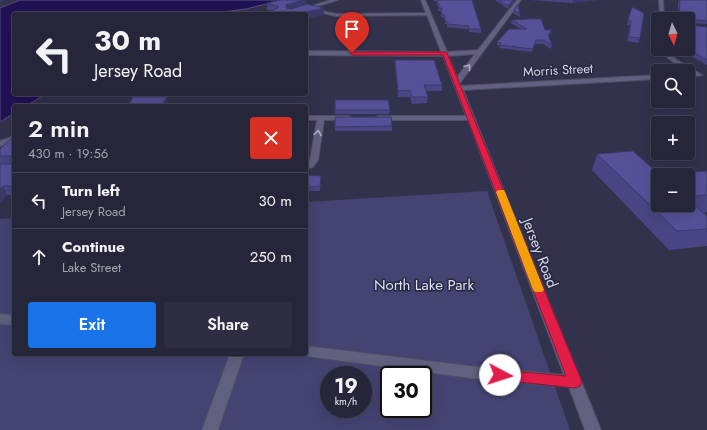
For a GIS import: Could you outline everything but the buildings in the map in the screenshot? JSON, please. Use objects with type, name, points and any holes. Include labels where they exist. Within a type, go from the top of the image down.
[{"type":"street","points":[[301,10],[336,0]]},
{"type":"street","name":"Jersey Road","points":[[423,0],[458,85],[593,430]]},
{"type":"street","points":[[458,85],[479,52],[518,0]]},
{"type":"street","points":[[661,0],[662,12]]},
{"type":"street","points":[[307,8],[336,15],[429,14]]},
{"type":"street","points":[[308,53],[479,52]]},
{"type":"street","points":[[669,56],[699,75]]},
{"type":"street","points":[[695,75],[707,74]]},
{"type":"street","name":"Morris Street","points":[[458,85],[651,77]]},
{"type":"street","points":[[308,118],[471,118]]},
{"type":"street","points":[[308,166],[314,160],[321,118]]},
{"type":"street","points":[[0,144],[12,139]]},
{"type":"street","points":[[0,319],[12,320]]},
{"type":"street","points":[[308,351],[470,372],[575,382]]},
{"type":"street","points":[[210,430],[236,356]]},
{"type":"green space","name":"North Lake Park","points":[[487,191],[570,430],[0,430],[0,219],[12,218],[12,356],[308,356],[308,202]]},
{"type":"shaded area","points":[[20,0],[283,0],[246,9],[222,12],[12,12],[12,96],[43,96],[29,104],[12,104],[12,114],[0,122],[0,8]]},
{"type":"slow traffic","points":[[501,192],[539,290]]},
{"type":"route","points":[[352,53],[445,53],[575,382],[500,375]]}]
